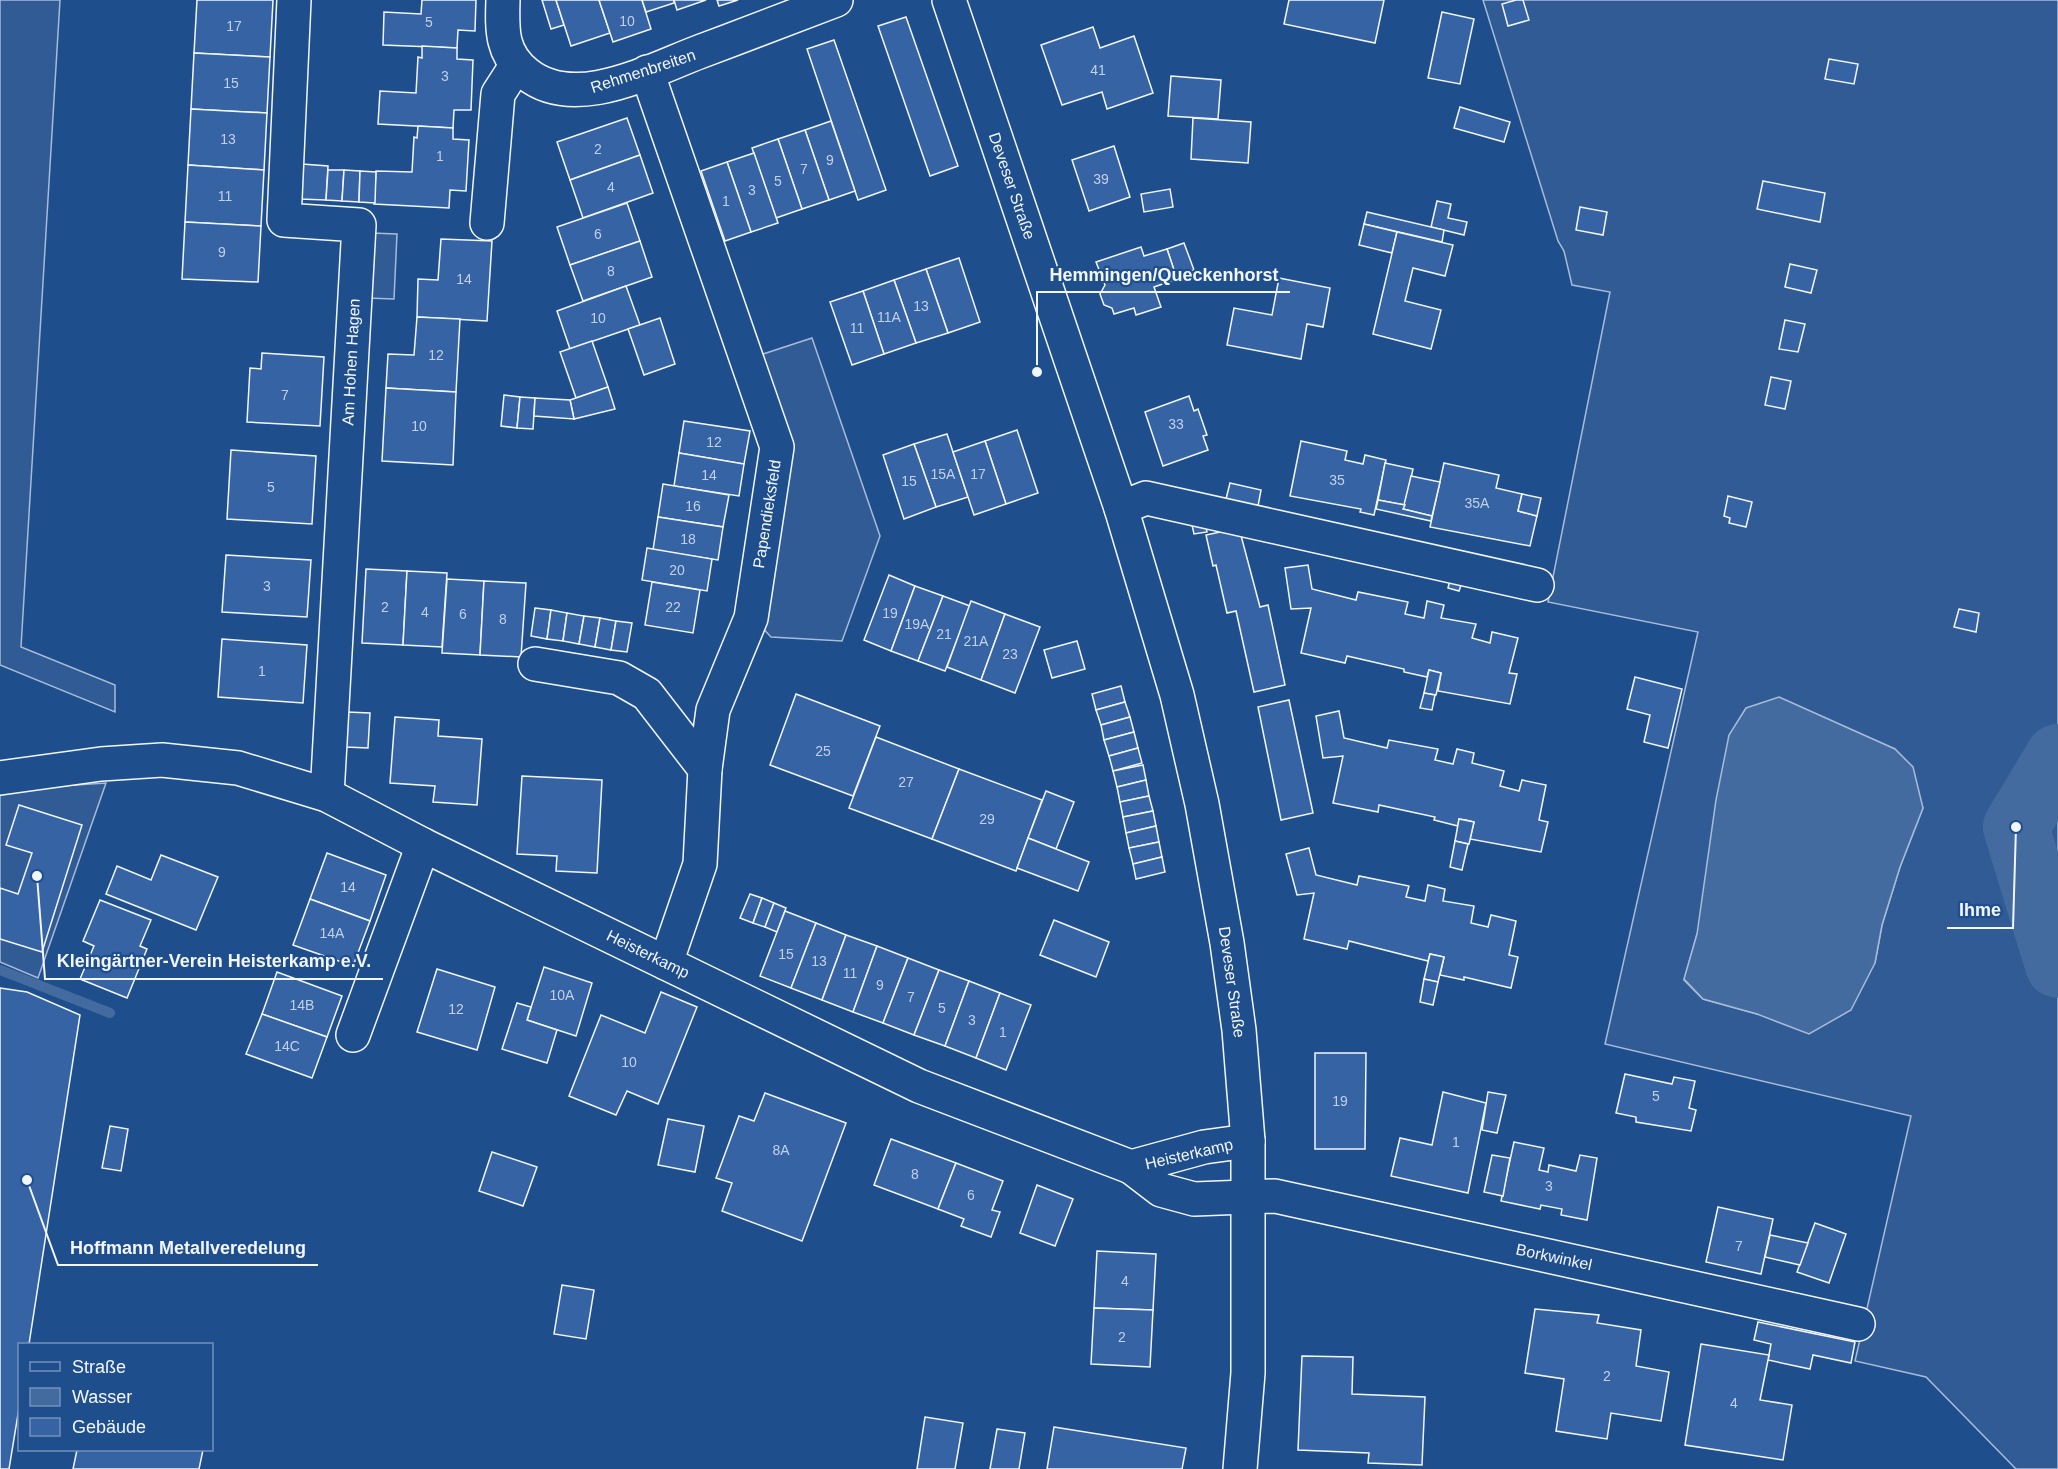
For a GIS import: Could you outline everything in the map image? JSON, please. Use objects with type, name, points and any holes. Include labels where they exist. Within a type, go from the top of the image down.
[{"type":"street","name":"Am Hohen Hagen","points":[[294,0],[284,220],[358,225],[327,795]]},
{"type":"street","name":"Rehmenbreiten","points":[[503,0],[501,33],[507,51],[516,66],[537,82],[566,91],[593,90],[647,72],[836,0]]},
{"type":"street","name":"Deveser Straße","points":[[949,0],[1121,508],[1177,695],[1202,804],[1239,1030],[1248,1141],[1248,1373],[1240,1469]]},
{"type":"street","points":[[487,223],[498,94],[516,66]]},
{"type":"street","name":"Papendieksfeld","points":[[647,72],[777,447],[751,618],[713,710],[705,769],[700,864],[666,963]]},
{"type":"street","points":[[1121,508],[1146,498],[1537,585]]},
{"type":"street","points":[[535,664],[619,678],[647,694],[705,769]]},
{"type":"street","name":"Heisterkamp","points":[[0,778],[101,764],[162,760],[238,768],[327,795],[919,1086],[1131,1167],[1161,1190],[1194,1199],[1249,1197]]},
{"type":"street","points":[[352,1035],[423,844]]},
{"type":"street","name":"Heisterkamp","points":[[1131,1167],[1204,1147],[1248,1141]]},
{"type":"street","name":"Borkwinkel","points":[[1249,1197],[1275,1196],[1858,1324]]},
{"type":"shaded area","points":[[0,0],[60,0],[21,647],[115,685],[115,712],[0,665]]},
{"type":"shaded area","points":[[1483,0],[2058,0],[2058,1469],[2016,1469],[1926,1377],[1855,1361],[1911,1116],[1605,1044],[1698,632],[1548,602],[1610,292],[1572,285],[1564,251],[1558,241]],"holes":[[[1844,727],[1895,749],[1923,808],[1900,867],[1882,925],[1875,963],[1757,1014],[1703,999],[1684,980],[1697,934]]]},
{"type":"shaded area","points":[[371,233],[397,234],[394,299],[367,298]]},
{"type":"shaded area","points":[[812,338],[880,536],[842,641],[771,637],[758,623],[787,449],[757,356]]},
{"type":"shaded area","points":[[106,783],[38,978],[0,962],[0,790]]},
{"type":"water","points":[[1779,697],[1895,749],[1913,767],[1923,808],[1900,867],[1882,925],[1875,963],[1851,1010],[1809,1034],[1757,1014],[1703,999],[1684,979],[1697,934],[1716,800],[1729,735],[1746,708]]},
{"type":"building","points":[[197,0],[273,0],[270,57],[194,53]]},
{"type":"building","points":[[422,0],[476,0],[475,31],[458,30],[457,48],[383,45],[384,12],[421,14]]},
{"type":"building","points":[[542,0],[556,0],[564,25],[551,29]]},
{"type":"building","points":[[556,0],[599,0],[610,33],[571,46]]},
{"type":"building","points":[[599,0],[642,0],[651,29],[613,42]]},
{"type":"building","points":[[642,0],[674,0],[674,3],[646,12]]},
{"type":"building","points":[[674,0],[706,0],[677,10]]},
{"type":"building","points":[[717,0],[738,0],[719,6]]},
{"type":"building","points":[[1289,0],[1384,0],[1375,43],[1284,24]]},
{"type":"building","points":[[1523,0],[1529,20],[1508,26],[1502,4]]},
{"type":"building","points":[[1442,12],[1474,19],[1460,84],[1428,78]]},
{"type":"building","points":[[906,17],[958,166],[930,176],[878,26]]},
{"type":"building","points":[[1093,27],[1100,48],[1134,36],[1153,93],[1107,109],[1102,92],[1062,105],[1041,45]]},
{"type":"building","points":[[834,40],[886,190],[858,200],[807,49]]},
{"type":"building","points":[[422,46],[457,48],[457,59],[473,60],[471,110],[454,110],[453,128],[378,124],[380,91],[416,93],[418,57],[422,58]]},
{"type":"building","points":[[194,53],[270,57],[267,113],[191,109]]},
{"type":"building","points":[[1829,59],[1858,64],[1854,84],[1825,79]]},
{"type":"building","points":[[1171,76],[1221,80],[1218,119],[1168,116]]},
{"type":"building","points":[[1460,107],[1510,122],[1504,142],[1454,128]]},
{"type":"building","points":[[191,109],[267,113],[264,170],[188,165]]},
{"type":"building","points":[[627,118],[640,155],[570,180],[557,142]]},
{"type":"building","points":[[1193,118],[1251,122],[1248,163],[1191,159]]},
{"type":"building","points":[[831,121],[855,191],[829,200],[805,130]]},
{"type":"building","points":[[418,126],[453,128],[453,139],[469,140],[466,191],[450,190],[449,208],[374,204],[376,171],[412,172],[414,137],[417,138]]},
{"type":"building","points":[[805,130],[829,200],[802,209],[778,139]]},
{"type":"building","points":[[778,139],[802,209],[776,218],[752,148]]},
{"type":"building","points":[[1114,146],[1130,197],[1089,211],[1072,160]]},
{"type":"building","points":[[754,153],[778,223],[751,232],[727,162]]},
{"type":"building","points":[[640,155],[653,193],[583,218],[570,180]]},
{"type":"building","points":[[727,162],[751,232],[725,241],[701,171]]},
{"type":"building","points":[[302,164],[328,166],[326,200],[300,199]]},
{"type":"building","points":[[188,165],[264,170],[261,226],[185,222]]},
{"type":"building","points":[[328,170],[344,170],[342,201],[326,200]]},
{"type":"building","points":[[344,170],[360,171],[359,202],[342,201]]},
{"type":"building","points":[[360,171],[376,172],[375,203],[359,202]]},
{"type":"building","points":[[1763,181],[1825,193],[1820,222],[1757,209]]},
{"type":"building","points":[[1170,189],[1173,207],[1144,212],[1141,194]]},
{"type":"building","points":[[1437,201],[1451,204],[1448,218],[1467,222],[1464,235],[1431,227]]},
{"type":"building","points":[[627,203],[640,241],[570,265],[557,227]]},
{"type":"building","points":[[1580,207],[1607,212],[1603,235],[1576,230]]},
{"type":"building","points":[[1367,212],[1444,230],[1442,242],[1364,224]]},
{"type":"building","points":[[185,222],[261,226],[258,282],[182,279]]},
{"type":"building","points":[[1364,224],[1397,232],[1392,253],[1359,245]]},
{"type":"building","points":[[1397,232],[1453,245],[1445,276],[1413,268],[1405,301],[1441,310],[1431,349],[1373,334]]},
{"type":"building","points":[[441,239],[492,241],[487,321],[417,317],[418,279],[438,280]]},
{"type":"building","points":[[640,241],[652,277],[583,301],[570,265]]},
{"type":"building","points":[[1184,243],[1194,270],[1176,276],[1167,249]]},
{"type":"building","points":[[1141,247],[1144,256],[1167,249],[1177,279],[1154,287],[1161,307],[1136,315],[1134,308],[1114,314],[1112,308],[1104,305],[1100,294],[1105,285],[1096,262]]},
{"type":"building","points":[[959,258],[980,322],[948,333],[926,269]]},
{"type":"building","points":[[1790,264],[1817,270],[1811,293],[1785,287]]},
{"type":"building","points":[[926,269],[948,333],[916,343],[894,280]]},
{"type":"building","points":[[1279,278],[1330,288],[1323,327],[1307,324],[1301,359],[1227,345],[1234,308],[1272,315]]},
{"type":"building","points":[[894,280],[916,343],[884,354],[863,291]]},
{"type":"building","points":[[626,286],[640,325],[570,349],[557,311]]},
{"type":"building","points":[[863,291],[884,354],[852,365],[830,302]]},
{"type":"building","points":[[417,317],[460,319],[456,392],[386,388],[388,354],[414,355]]},
{"type":"building","points":[[660,318],[675,364],[644,375],[628,329]]},
{"type":"building","points":[[1785,320],[1805,324],[1798,352],[1779,349]]},
{"type":"building","points":[[592,341],[608,387],[576,398],[560,352]]},
{"type":"building","points":[[262,353],[324,357],[320,426],[247,422],[250,368],[261,369]]},
{"type":"building","points":[[1771,377],[1791,381],[1785,409],[1765,405]]},
{"type":"building","points":[[608,387],[615,409],[574,419],[570,400]]},
{"type":"building","points":[[386,388],[456,392],[453,465],[382,461]]},
{"type":"building","points":[[504,395],[520,397],[517,428],[501,426]]},
{"type":"building","points":[[1189,396],[1194,411],[1198,409],[1207,435],[1203,436],[1208,450],[1163,466],[1145,412]]},
{"type":"building","points":[[520,397],[535,398],[533,429],[517,428]]},
{"type":"building","points":[[535,398],[570,400],[574,419],[534,416]]},
{"type":"building","points":[[684,421],[750,431],[744,464],[679,453]]},
{"type":"building","points":[[1017,430],[1038,493],[1006,504],[985,441]]},
{"type":"building","points":[[947,434],[968,497],[936,507],[914,444]]},
{"type":"building","points":[[985,441],[1006,504],[974,515],[953,452]]},
{"type":"building","points":[[1301,441],[1347,451],[1345,460],[1363,464],[1365,455],[1386,460],[1374,515],[1360,512],[1361,509],[1290,496]]},
{"type":"building","points":[[914,444],[936,507],[904,519],[883,455]]},
{"type":"building","points":[[231,450],[316,456],[312,524],[227,519]]},
{"type":"building","points":[[679,453],[744,464],[739,496],[674,486]]},
{"type":"building","points":[[1385,463],[1413,469],[1405,505],[1378,500]]},
{"type":"building","points":[[1444,463],[1499,475],[1496,488],[1522,494],[1518,511],[1537,516],[1530,546],[1430,527]]},
{"type":"building","points":[[1411,476],[1440,482],[1432,516],[1403,509]]},
{"type":"building","points":[[1230,483],[1261,490],[1258,506],[1226,499]]},
{"type":"building","points":[[663,484],[729,495],[723,527],[658,517]]},
{"type":"building","points":[[1522,494],[1541,498],[1537,516],[1518,511]]},
{"type":"building","points":[[1728,496],[1752,502],[1746,527],[1729,523],[1730,518],[1724,516]]},
{"type":"building","points":[[1378,500],[1405,505],[1403,509],[1432,516],[1431,521],[1376,509]]},
{"type":"building","points":[[658,517],[723,527],[718,560],[653,550]]},
{"type":"building","points":[[1205,522],[1207,532],[1194,534],[1192,525]]},
{"type":"building","points":[[1239,528],[1260,607],[1268,605],[1285,685],[1254,692],[1236,611],[1227,613],[1216,565],[1213,566],[1206,535]]},
{"type":"building","points":[[647,548],[712,559],[707,591],[642,580]]},
{"type":"building","points":[[226,555],[311,560],[307,617],[222,612]]},
{"type":"building","points":[[1308,565],[1312,589],[1356,600],[1358,592],[1408,602],[1405,614],[1424,618],[1427,601],[1444,605],[1441,618],[1476,624],[1472,638],[1490,643],[1492,632],[1518,638],[1509,673],[1517,674],[1510,704],[1438,691],[1441,673],[1429,670],[1427,677],[1404,672],[1404,669],[1347,656],[1345,663],[1301,653],[1311,608],[1291,609],[1285,568]]},
{"type":"building","points":[[366,569],[407,571],[403,645],[362,643]]},
{"type":"building","points":[[407,571],[447,573],[442,647],[403,645]]},
{"type":"building","points":[[889,575],[915,586],[891,651],[864,640]]},
{"type":"building","points":[[1451,576],[1463,579],[1459,591],[1448,588]]},
{"type":"building","points":[[447,579],[484,581],[480,655],[442,653]]},
{"type":"building","points":[[484,581],[526,583],[521,657],[480,655]]},
{"type":"building","points":[[652,582],[700,590],[693,633],[645,625]]},
{"type":"building","points":[[915,586],[943,596],[918,661],[891,651]]},
{"type":"building","points":[[943,596],[970,606],[945,671],[918,661]]},
{"type":"building","points":[[971,601],[1005,614],[981,680],[947,667]]},
{"type":"building","points":[[535,608],[551,610],[547,639],[531,636]]},
{"type":"building","points":[[1959,609],[1979,613],[1976,632],[1954,627]]},
{"type":"building","points":[[551,610],[567,613],[563,641],[547,639]]},
{"type":"building","points":[[567,613],[584,616],[579,644],[563,641]]},
{"type":"building","points":[[1005,614],[1040,627],[1015,693],[981,680]]},
{"type":"building","points":[[584,616],[600,618],[595,647],[579,644]]},
{"type":"building","points":[[600,618],[616,621],[611,650],[595,647]]},
{"type":"building","points":[[616,621],[632,623],[627,652],[611,650]]},
{"type":"building","points":[[222,639],[307,645],[303,703],[218,697]]},
{"type":"building","points":[[1077,641],[1085,669],[1052,678],[1044,650]]},
{"type":"building","points":[[1429,670],[1441,673],[1436,695],[1424,693]]},
{"type":"building","points":[[1635,677],[1682,689],[1668,748],[1644,742],[1650,715],[1627,709]]},
{"type":"building","points":[[1121,686],[1125,702],[1096,710],[1092,694]]},
{"type":"building","points":[[1424,693],[1435,695],[1432,710],[1420,708]]},
{"type":"building","points":[[796,694],[880,726],[853,796],[770,765]]},
{"type":"building","points":[[1289,700],[1313,813],[1281,820],[1258,707]]},
{"type":"building","points":[[1125,702],[1130,717],[1101,725],[1096,710]]},
{"type":"building","points":[[1339,711],[1344,738],[1387,748],[1389,740],[1438,749],[1435,760],[1453,764],[1457,749],[1474,753],[1472,763],[1504,771],[1500,786],[1519,791],[1522,780],[1546,785],[1539,820],[1548,822],[1541,852],[1470,839],[1474,822],[1466,820],[1459,819],[1458,826],[1434,820],[1435,817],[1379,805],[1378,812],[1333,803],[1343,756],[1323,758],[1316,716]]},
{"type":"building","points":[[347,712],[370,713],[368,748],[345,747]]},
{"type":"building","points":[[395,717],[439,720],[438,736],[482,739],[477,805],[433,802],[435,786],[390,783]]},
{"type":"building","points":[[1130,717],[1134,732],[1104,740],[1101,725]]},
{"type":"building","points":[[1134,732],[1138,748],[1109,756],[1104,740]]},
{"type":"building","points":[[876,737],[959,769],[932,839],[849,808]]},
{"type":"building","points":[[1138,748],[1142,763],[1113,771],[1109,756]]},
{"type":"building","points":[[1143,765],[1146,780],[1117,787],[1113,771]]},
{"type":"building","points":[[959,769],[1042,800],[1016,871],[932,839]]},
{"type":"building","points":[[522,776],[602,780],[597,873],[556,871],[557,856],[517,854]]},
{"type":"building","points":[[1146,780],[1149,796],[1120,802],[1117,787]]},
{"type":"building","points":[[1046,791],[1074,802],[1056,849],[1028,838]]},
{"type":"building","points":[[1149,796],[1153,811],[1123,817],[1120,802]]},
{"type":"building","points":[[19,805],[82,825],[42,952],[0,939],[0,888],[18,894],[32,853],[6,845]]},
{"type":"building","points":[[1153,811],[1156,826],[1126,833],[1123,817]]},
{"type":"building","points":[[1459,819],[1474,822],[1469,844],[1455,841]]},
{"type":"building","points":[[1156,826],[1159,842],[1129,848],[1126,833]]},
{"type":"building","points":[[1028,838],[1089,862],[1078,891],[1017,868]]},
{"type":"building","points":[[1455,841],[1468,844],[1462,870],[1450,867]]},
{"type":"building","points":[[1159,842],[1162,857],[1133,864],[1129,848]]},
{"type":"building","points":[[1309,848],[1316,875],[1357,885],[1359,876],[1409,886],[1406,897],[1425,901],[1428,885],[1445,889],[1443,901],[1474,906],[1471,923],[1488,927],[1491,915],[1516,921],[1509,955],[1518,957],[1511,988],[1464,977],[1464,980],[1440,975],[1444,957],[1430,954],[1428,961],[1349,941],[1347,949],[1304,939],[1314,893],[1297,895],[1286,854]]},
{"type":"building","points":[[327,853],[386,875],[370,921],[310,899]]},
{"type":"building","points":[[161,855],[218,877],[196,930],[106,894],[117,866],[151,880]]},
{"type":"building","points":[[1162,857],[1165,872],[1136,879],[1133,864]]},
{"type":"building","points":[[750,894],[762,898],[753,923],[740,918]]},
{"type":"building","points":[[762,898],[774,903],[765,927],[753,923]]},
{"type":"building","points":[[310,899],[370,921],[353,966],[293,945]]},
{"type":"building","points":[[100,900],[151,920],[140,946],[147,949],[127,998],[80,979],[94,946],[83,941]]},
{"type":"building","points":[[774,903],[786,908],[777,932],[765,927]]},
{"type":"building","points":[[785,911],[816,923],[791,988],[760,976]]},
{"type":"building","points":[[1054,920],[1109,942],[1096,977],[1040,955]]},
{"type":"building","points":[[816,923],[846,935],[822,1000],[791,988]]},
{"type":"building","points":[[846,935],[877,946],[853,1012],[822,1000]]},
{"type":"building","points":[[877,946],[908,958],[883,1023],[853,1012]]},
{"type":"building","points":[[1430,954],[1444,957],[1438,982],[1424,979]]},
{"type":"building","points":[[908,958],[939,970],[914,1035],[883,1023]]},
{"type":"building","points":[[544,967],[592,983],[576,1036],[527,1020]]},
{"type":"building","points":[[437,969],[495,987],[477,1050],[417,1032]]},
{"type":"building","points":[[939,970],[969,981],[945,1046],[914,1035]]},
{"type":"building","points":[[277,972],[342,996],[327,1037],[262,1014]]},
{"type":"building","points":[[1424,979],[1438,982],[1433,1005],[1420,1002]]},
{"type":"building","points":[[969,981],[1000,993],[976,1058],[945,1046]]},
{"type":"building","points":[[0,988],[27,992],[80,1015],[29,1343],[18,1343],[18,1414],[9,1469],[0,1469]]},
{"type":"building","points":[[661,992],[697,1007],[658,1104],[627,1091],[616,1115],[569,1096],[601,1015],[645,1033]]},
{"type":"building","points":[[1000,993],[1031,1005],[1006,1070],[976,1058]]},
{"type":"building","points":[[517,1003],[531,1007],[527,1020],[557,1030],[547,1063],[502,1049]]},
{"type":"building","points":[[262,1014],[327,1037],[312,1078],[246,1054]]},
{"type":"building","points":[[1315,1053],[1366,1053],[1365,1149],[1315,1149]]},
{"type":"building","points":[[1625,1074],[1672,1084],[1674,1077],[1695,1081],[1689,1108],[1696,1110],[1691,1131],[1636,1122],[1636,1117],[1616,1113]]},
{"type":"building","points":[[1443,1092],[1486,1103],[1468,1193],[1391,1176],[1400,1138],[1432,1145]]},
{"type":"building","points":[[1488,1092],[1506,1095],[1497,1133],[1482,1130]]},
{"type":"building","points":[[765,1093],[846,1123],[802,1241],[722,1211],[732,1183],[716,1178],[739,1116],[754,1121]]},
{"type":"building","points":[[668,1119],[704,1126],[695,1172],[658,1165]]},
{"type":"building","points":[[110,1126],[128,1129],[121,1171],[102,1168]]},
{"type":"building","points":[[891,1139],[956,1163],[938,1209],[874,1185]]},
{"type":"building","points":[[1514,1142],[1544,1148],[1539,1170],[1548,1172],[1549,1165],[1576,1171],[1580,1155],[1597,1158],[1587,1220],[1561,1215],[1562,1209],[1541,1205],[1540,1209],[1501,1201]]},
{"type":"building","points":[[492,1152],[537,1167],[523,1206],[479,1191]]},
{"type":"building","points":[[1492,1155],[1510,1158],[1503,1196],[1484,1192]]},
{"type":"building","points":[[956,1163],[1003,1181],[992,1210],[1000,1212],[991,1237],[961,1226],[964,1219],[938,1209]]},
{"type":"building","points":[[1037,1185],[1073,1199],[1055,1246],[1020,1233]]},
{"type":"building","points":[[1718,1207],[1773,1219],[1761,1274],[1706,1262]]},
{"type":"building","points":[[1815,1223],[1846,1234],[1829,1283],[1797,1272]]},
{"type":"building","points":[[1770,1235],[1808,1243],[1800,1265],[1765,1257]]},
{"type":"building","points":[[1097,1251],[1156,1254],[1153,1310],[1094,1308]]},
{"type":"building","points":[[562,1285],[594,1290],[586,1339],[554,1334]]},
{"type":"building","points":[[1094,1308],[1153,1310],[1150,1367],[1091,1364]]},
{"type":"building","points":[[1535,1309],[1599,1315],[1597,1323],[1641,1330],[1636,1366],[1669,1372],[1661,1421],[1611,1413],[1607,1439],[1556,1431],[1564,1379],[1525,1373]]},
{"type":"building","points":[[1758,1322],[1855,1342],[1851,1363],[1813,1355],[1810,1369],[1768,1360],[1771,1344],[1754,1340]]},
{"type":"building","points":[[1701,1344],[1769,1355],[1760,1400],[1792,1405],[1783,1460],[1685,1445]]},
{"type":"building","points":[[1302,1356],[1353,1357],[1352,1394],[1425,1397],[1422,1465],[1368,1463],[1369,1453],[1298,1450]]},
{"type":"building","points":[[925,1417],[963,1423],[955,1469],[917,1469]]},
{"type":"building","points":[[1054,1427],[1186,1448],[1182,1469],[1047,1469]]},
{"type":"building","points":[[997,1429],[1025,1433],[1019,1469],[990,1469]]},
{"type":"building","points":[[77,1451],[203,1451],[199,1469],[73,1469]]},
{"type":"waterway","points":[[2058,757],[2016,827],[2058,965]]},
{"type":"waterway","points":[[0,970],[110,1013]]},
{"type":"place","name":"Hemmingen/Queckenhorst","points":[[1037,372]]},
{"type":"place","name":"Ihme","points":[[2016,827]]},
{"type":"place","name":"Kleingärtner-Verein Heisterkamp e.V.","points":[[37,876]]},
{"type":"place","name":"Hoffmann Metallveredelung","points":[[27,1180]]}]
